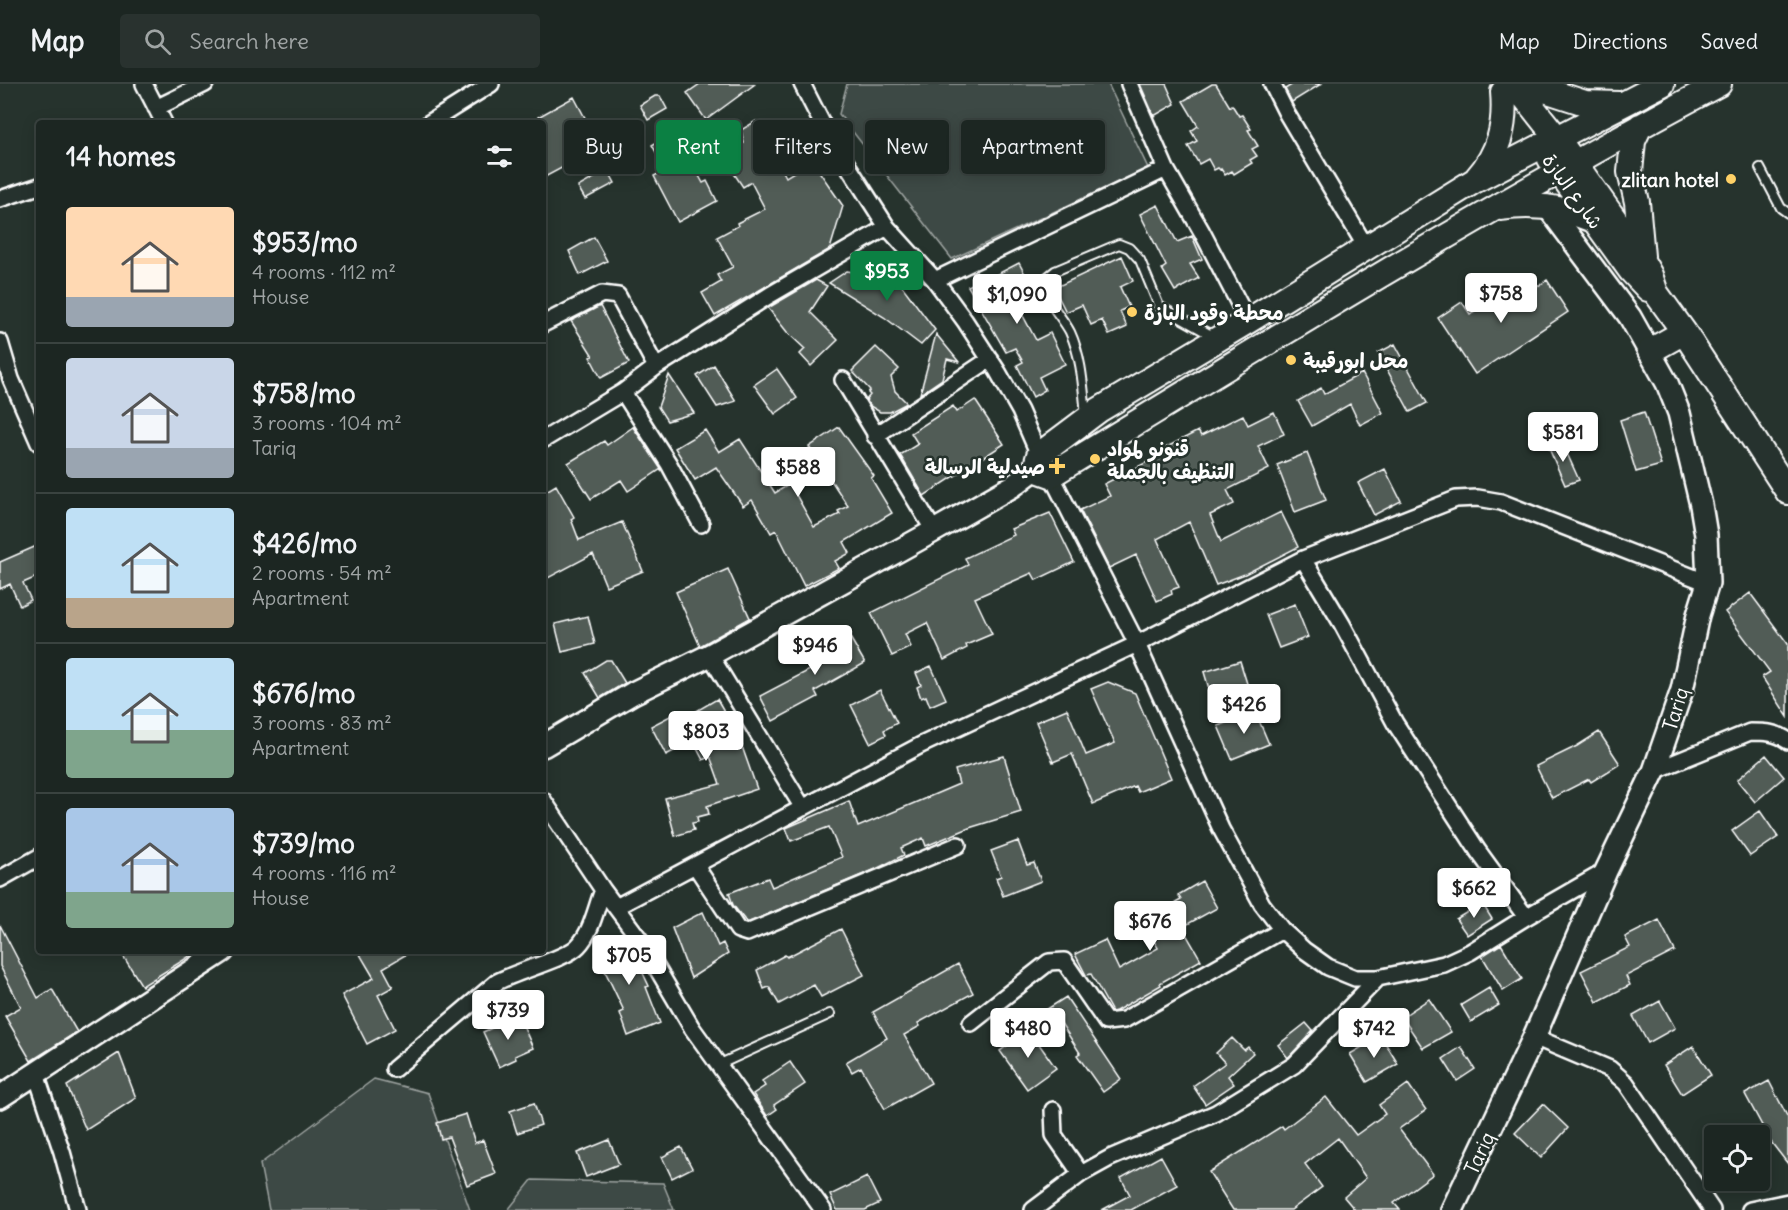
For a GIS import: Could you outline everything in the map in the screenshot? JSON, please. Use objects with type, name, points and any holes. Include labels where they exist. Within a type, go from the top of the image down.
[{"type":"main road","points":[[1042,466],[1086,419],[1474,181],[1662,84]]},
{"type":"main road","points":[[546,744],[633,693],[710,655],[934,531],[1013,486],[1042,466],[1260,347],[1493,209],[1719,84]]},
{"type":"main road","points":[[1474,181],[1487,167],[1499,140],[1508,87],[1548,91],[1585,103],[1625,104]]},
{"type":"main road","name":"شارع البازة","points":[[1508,87],[1567,167],[1642,259],[1656,293],[1788,492]]},
{"type":"main road","points":[[1640,126],[1634,141],[1630,172],[1636,202],[1642,259]]},
{"type":"main road","name":"شارع البازة","points":[[1567,167],[1593,220],[1639,281],[1656,293]]},
{"type":"main road","points":[[1493,209],[1528,205],[1547,206],[1578,213],[1593,220]]},
{"type":"main road","name":"Tariq","points":[[1452,1210],[1534,1037],[1606,871],[1654,771],[1682,690],[1698,615],[1708,583],[1706,535],[1701,505],[1679,413],[1650,351],[1630,317],[1547,206]]},
{"type":"main road","points":[[1248,321],[1260,347]]},
{"type":"main road","points":[[1650,351],[1684,332]]},
{"type":"main road","points":[[0,1097],[218,954]]},
{"type":"street","points":[[144,84],[162,120]]},
{"type":"street","points":[[156,108],[204,84]]},
{"type":"street","points":[[434,120],[491,84]]},
{"type":"street","points":[[1128,84],[1166,169],[1248,321]]},
{"type":"street","points":[[1272,84],[1287,114],[1366,247]]},
{"type":"street","points":[[806,85],[827,133],[887,227],[935,280],[965,321],[1020,411],[1042,466],[1137,644],[1221,829],[1262,904],[1282,930],[1304,950],[1329,967],[1355,978],[1377,978],[1444,964],[1470,952],[1606,871]]},
{"type":"street","points":[[935,280],[1166,169]]},
{"type":"street","points":[[0,199],[36,187]]},
{"type":"street","points":[[546,438],[623,392],[656,367],[770,295],[887,227]]},
{"type":"street","points":[[546,322],[602,294],[618,296],[656,367]]},
{"type":"street","points":[[0,342],[11,379],[36,436]]},
{"type":"street","points":[[875,436],[990,359]]},
{"type":"street","points":[[843,380],[934,531]]},
{"type":"street","points":[[623,392],[669,464],[701,524]]},
{"type":"street","points":[[616,907],[921,745],[1137,644],[1303,559],[1456,499],[1478,498],[1501,502],[1708,583]]},
{"type":"street","points":[[1303,559],[1342,624],[1395,723],[1478,851],[1526,917]]},
{"type":"street","points":[[710,655],[803,808]]},
{"type":"street","points":[[1654,771],[1750,732],[1767,732],[1782,736],[1788,741]]},
{"type":"street","points":[[546,804],[603,890],[641,941],[692,1028],[823,1210]]},
{"type":"street","points":[[695,865],[738,930],[747,933],[958,845]]},
{"type":"street","points":[[0,879],[36,859]]},
{"type":"street","points":[[394,1069],[497,982],[511,974],[567,954],[578,947],[586,936],[603,890]]},
{"type":"street","points":[[971,1023],[1049,962],[1064,961],[1106,1022],[1124,1020],[1282,930]]},
{"type":"street","points":[[1033,1210],[1081,1174],[1110,1158],[1216,1113],[1294,1065],[1377,978]]},
{"type":"street","points":[[1534,1037],[1610,1069],[1626,1083],[1712,1210]]},
{"type":"street","points":[[36,1074],[62,1152],[78,1210]]},
{"type":"street","points":[[1053,1110],[1054,1135],[1081,1174]]},
{"type":"street","points":[[1750,1210],[1788,1202]]},
{"type":"lane","points":[[1760,168],[1781,208],[1788,213]]},
{"type":"lane","points":[[1086,419],[1081,368],[1070,333],[1044,291],[1045,279],[1055,271],[1119,244],[1129,248],[1140,260],[1159,306],[1218,339]]},
{"type":"lane","points":[[718,1065],[830,1014]]},
{"type":"shaded area","points":[[847,84],[1108,84],[1148,168],[952,259],[886,174],[949,174],[949,120],[865,120],[865,147],[853,132],[853,120],[844,120],[839,114]]},
{"type":"shaded area","points":[[374,1079],[428,1093],[470,1210],[269,1210],[260,1164]]},
{"type":"shaded area","points":[[532,1180],[663,1183],[674,1210],[508,1210]]},
{"type":"building","points":[[700,84],[755,84],[706,120],[687,93]]},
{"type":"building","points":[[1140,84],[1166,84],[1175,104],[1154,116]]},
{"type":"building","points":[[1212,84],[1216,84],[1230,107],[1232,105],[1239,116],[1242,115],[1258,146],[1252,149],[1257,156],[1250,160],[1252,163],[1234,174],[1232,171],[1225,175],[1218,168],[1214,170],[1208,159],[1199,164],[1188,146],[1197,141],[1191,131],[1198,126],[1183,101]]},
{"type":"building","points":[[1293,84],[1321,84],[1292,102],[1285,89]]},
{"type":"building","points":[[655,96],[660,96],[667,109],[648,120],[640,105]]},
{"type":"building","points":[[574,97],[586,120],[564,120],[564,167],[546,176],[546,120],[540,120],[538,117]]},
{"type":"building","points":[[753,123],[753,174],[784,174],[786,177],[791,174],[821,174],[843,206],[830,249],[715,316],[702,293],[721,282],[717,275],[733,267],[717,237],[738,226],[737,223],[765,209],[751,182],[743,187],[734,174],[741,174],[741,144],[744,143],[741,130]]},
{"type":"building","points":[[601,174],[610,174],[615,183],[585,199],[578,187]]},
{"type":"building","points":[[658,174],[698,174],[703,183],[707,181],[717,201],[678,222],[654,176]]},
{"type":"building","points":[[1158,205],[1177,242],[1192,236],[1202,259],[1190,264],[1199,278],[1175,291],[1162,269],[1166,266],[1140,214]]},
{"type":"building","points":[[594,237],[607,261],[580,275],[569,251]]},
{"type":"building","points":[[1122,256],[1133,281],[1120,287],[1129,307],[1120,311],[1127,327],[1109,335],[1102,320],[1091,325],[1082,305],[1066,312],[1054,288]]},
{"type":"building","points":[[1019,263],[1032,287],[1013,297],[1036,340],[1050,333],[1065,364],[1039,377],[1045,390],[1033,397],[1017,365],[1023,362],[1015,348],[1006,352],[968,286],[985,278],[986,280]]},
{"type":"building","points":[[847,271],[895,278],[903,284],[902,286],[935,330],[921,345],[884,317],[829,283]]},
{"type":"building","points":[[816,280],[827,286],[810,312],[838,340],[811,366],[800,354],[805,349],[787,332],[768,308]]},
{"type":"building","points":[[1547,280],[1568,312],[1475,374],[1438,318],[1462,302],[1470,314],[1513,286],[1521,298]]},
{"type":"building","points":[[600,306],[629,363],[601,378],[590,357],[593,356],[571,321]]},
{"type":"building","points":[[936,334],[959,362],[947,359],[942,379],[920,394]]},
{"type":"building","points":[[1395,344],[1427,403],[1410,412],[1378,353]]},
{"type":"building","points":[[876,347],[899,369],[891,377],[895,391],[907,403],[890,412],[880,412],[870,406],[866,400],[870,395],[868,393],[870,390],[852,371]]},
{"type":"building","points":[[714,365],[736,401],[717,407],[697,376]]},
{"type":"building","points":[[777,369],[797,398],[775,414],[754,385]]},
{"type":"building","points":[[1362,373],[1383,413],[1360,425],[1350,404],[1312,426],[1298,401],[1321,388],[1324,394]]},
{"type":"building","points":[[669,375],[694,413],[667,421],[658,407]]},
{"type":"building","points":[[975,400],[1004,444],[924,496],[900,455],[918,444],[911,433],[953,406],[957,412]]},
{"type":"building","points":[[1274,412],[1284,434],[1258,446],[1269,469],[1227,490],[1234,504],[1210,515],[1221,542],[1281,512],[1298,547],[1245,574],[1216,585],[1189,522],[1157,539],[1179,587],[1171,590],[1172,594],[1157,601],[1136,555],[1109,568],[1080,510],[1110,496],[1104,484],[1161,455],[1159,451],[1198,431],[1201,436],[1243,415],[1248,425]]},
{"type":"building","points":[[1644,412],[1661,465],[1636,472],[1620,420]]},
{"type":"building","points":[[633,427],[661,469],[628,491],[621,480],[591,499],[568,463],[604,441],[607,445]]},
{"type":"building","points":[[839,427],[874,476],[871,478],[892,513],[844,542],[850,553],[835,561],[839,568],[804,586],[776,530],[771,533],[752,500],[743,506],[716,467],[695,480],[675,448],[705,430],[719,452],[740,439],[775,493],[790,484],[814,527],[840,514],[838,511],[848,506],[809,447]]},
{"type":"building","points":[[1561,440],[1579,480],[1565,485],[1548,446]]},
{"type":"building","points":[[1307,453],[1326,500],[1295,512],[1277,465]]},
{"type":"building","points":[[1385,469],[1401,501],[1374,515],[1358,483]]},
{"type":"building","points":[[556,485],[574,517],[571,519],[579,540],[622,522],[643,571],[606,586],[593,554],[546,579],[546,491]]},
{"type":"building","points":[[1050,513],[1074,562],[1036,580],[1032,573],[975,598],[992,634],[966,645],[967,648],[944,660],[927,623],[905,634],[911,647],[892,656],[871,613],[968,565],[965,558],[1014,535],[1011,529]]},
{"type":"building","points":[[36,546],[36,577],[23,583],[31,600],[20,606],[10,584],[0,589],[0,562]]},
{"type":"building","points":[[728,569],[750,618],[700,646],[676,592]]},
{"type":"building","points":[[1750,593],[1788,644],[1788,717],[1762,677],[1770,672],[1725,612]]},
{"type":"building","points":[[1295,604],[1308,637],[1279,648],[1266,615]]},
{"type":"building","points":[[588,616],[595,644],[562,652],[555,624]]},
{"type":"building","points":[[845,629],[865,663],[815,691],[818,697],[773,721],[760,696],[825,662],[815,646]]},
{"type":"building","points":[[606,660],[611,660],[625,683],[600,698],[585,673]]},
{"type":"building","points":[[1240,661],[1249,690],[1213,702],[1204,672]]},
{"type":"building","points":[[931,666],[946,699],[930,706],[926,696],[921,698],[917,687],[921,685],[916,673]]},
{"type":"building","points":[[1108,682],[1135,693],[1171,778],[1138,792],[1135,786],[1093,804],[1072,754],[1053,762],[1036,722],[1067,709],[1086,755],[1115,743],[1091,689]]},
{"type":"building","points":[[880,690],[897,723],[884,730],[886,735],[870,743],[851,705]]},
{"type":"building","points":[[717,699],[738,735],[757,789],[707,806],[709,814],[697,817],[698,822],[692,823],[694,830],[675,836],[665,798],[720,784],[710,756],[703,760],[693,741],[666,755],[651,726],[674,714],[678,722]]},
{"type":"building","points":[[1255,711],[1269,744],[1232,759],[1218,726]]},
{"type":"building","points":[[1599,732],[1620,764],[1591,782],[1589,779],[1552,798],[1536,766],[1577,746]]},
{"type":"building","points":[[1766,755],[1784,777],[1755,802],[1737,780]]},
{"type":"building","points":[[1004,756],[1021,812],[969,828],[926,846],[923,838],[901,848],[904,855],[876,869],[747,923],[733,905],[729,893],[768,878],[772,887],[842,857],[829,827],[791,841],[786,828],[849,801],[858,827],[959,784],[955,770]]},
{"type":"building","points":[[1760,811],[1778,837],[1750,856],[1732,831]]},
{"type":"building","points":[[1018,841],[1027,865],[1034,863],[1041,881],[1003,896],[996,878],[1001,876],[991,851]]},
{"type":"building","points":[[1202,881],[1217,908],[1182,927],[1201,960],[1112,1012],[1091,974],[1086,975],[1075,954],[1105,940],[1119,970],[1158,948],[1143,921],[1181,900],[1178,895]]},
{"type":"building","points":[[1482,903],[1492,919],[1467,935],[1456,919]]},
{"type":"building","points":[[703,912],[718,946],[723,943],[728,954],[691,978],[672,928]]},
{"type":"building","points":[[1659,920],[1675,951],[1626,976],[1630,985],[1597,1002],[1581,971],[1630,947],[1625,937]]},
{"type":"building","points":[[0,925],[38,998],[52,989],[77,1032],[31,1061],[5,1016],[21,1007],[0,966]]},
{"type":"building","points":[[841,929],[864,975],[821,997],[814,985],[779,1004],[769,987],[764,989],[757,970]]},
{"type":"building","points":[[626,937],[649,986],[646,987],[660,1023],[628,1036],[620,1013],[624,1011],[596,952]]},
{"type":"building","points":[[1501,944],[1522,979],[1503,991],[1482,956]]},
{"type":"building","points":[[122,954],[193,954],[142,986]]},
{"type":"building","points":[[360,954],[407,954],[383,968],[393,987],[378,995],[395,1029],[367,1044],[342,995],[374,978]]},
{"type":"building","points":[[958,964],[973,993],[918,1023],[920,1026],[904,1035],[931,1083],[885,1109],[861,1067],[852,1072],[846,1062],[887,1038],[873,1012]]},
{"type":"building","points":[[1489,988],[1499,1005],[1471,1022],[1461,1005]]},
{"type":"building","points":[[1066,997],[1121,1079],[1103,1092],[1077,1055],[1080,1053],[1059,1020],[1047,1028],[1038,1015]]},
{"type":"building","points":[[1429,999],[1451,1032],[1423,1048],[1402,1017]]},
{"type":"building","points":[[1660,1001],[1675,1028],[1648,1043],[1633,1016]]},
{"type":"building","points":[[519,1016],[533,1048],[499,1067],[483,1032]]},
{"type":"building","points":[[1306,1023],[1313,1031],[1288,1058],[1278,1045]]},
{"type":"building","points":[[1029,1030],[1056,1068],[1027,1089],[1000,1051]]},
{"type":"building","points":[[1381,1036],[1398,1064],[1367,1082],[1350,1054]]},
{"type":"building","points":[[1232,1038],[1244,1050],[1248,1047],[1253,1053],[1228,1076],[1234,1084],[1205,1104],[1193,1086],[1225,1063],[1216,1053]]},
{"type":"building","points":[[1693,1046],[1711,1075],[1682,1094],[1664,1065]]},
{"type":"building","points":[[1461,1047],[1475,1069],[1457,1081],[1443,1059]]},
{"type":"building","points":[[119,1053],[136,1098],[86,1130],[67,1086]]},
{"type":"building","points":[[790,1062],[805,1084],[774,1105],[777,1109],[767,1116],[753,1094],[765,1086],[762,1081]]},
{"type":"building","points":[[1769,1081],[1788,1118],[1788,1164],[1770,1140],[1770,1125],[1762,1125],[1745,1094]]},
{"type":"building","points":[[1408,1084],[1426,1110],[1399,1129],[1433,1174],[1394,1203],[1400,1210],[1355,1210],[1344,1197],[1366,1178],[1338,1138],[1305,1164],[1322,1187],[1291,1210],[1233,1210],[1209,1172],[1282,1126],[1284,1129],[1326,1097],[1356,1135],[1385,1114],[1379,1105]]},
{"type":"building","points":[[534,1103],[541,1125],[517,1133],[510,1111]]},
{"type":"building","points":[[1543,1104],[1568,1128],[1541,1158],[1515,1133]]},
{"type":"building","points":[[466,1114],[475,1143],[483,1140],[496,1174],[467,1185],[449,1137],[441,1139],[437,1123]]},
{"type":"building","points":[[609,1140],[619,1164],[586,1177],[577,1153]]},
{"type":"building","points":[[681,1147],[692,1168],[672,1178],[662,1157]]},
{"type":"building","points":[[1161,1156],[1177,1185],[1131,1210],[1102,1210],[1130,1195],[1121,1178]]},
{"type":"building","points":[[867,1177],[880,1203],[865,1210],[837,1210],[830,1195]]},
{"type":"place","name":"zlitan hotel","points":[[1731,179]]},
{"type":"place","name":"محطة وقود البازة","points":[[1132,312]]},
{"type":"place","name":"محل ابورقيبة","points":[[1291,360]]},
{"type":"place","name":"قنونو لمواد التنظيف بالجملة","points":[[1095,459]]},
{"type":"place","name":"صيدلية الرسالة","points":[[1057,466]]}]
